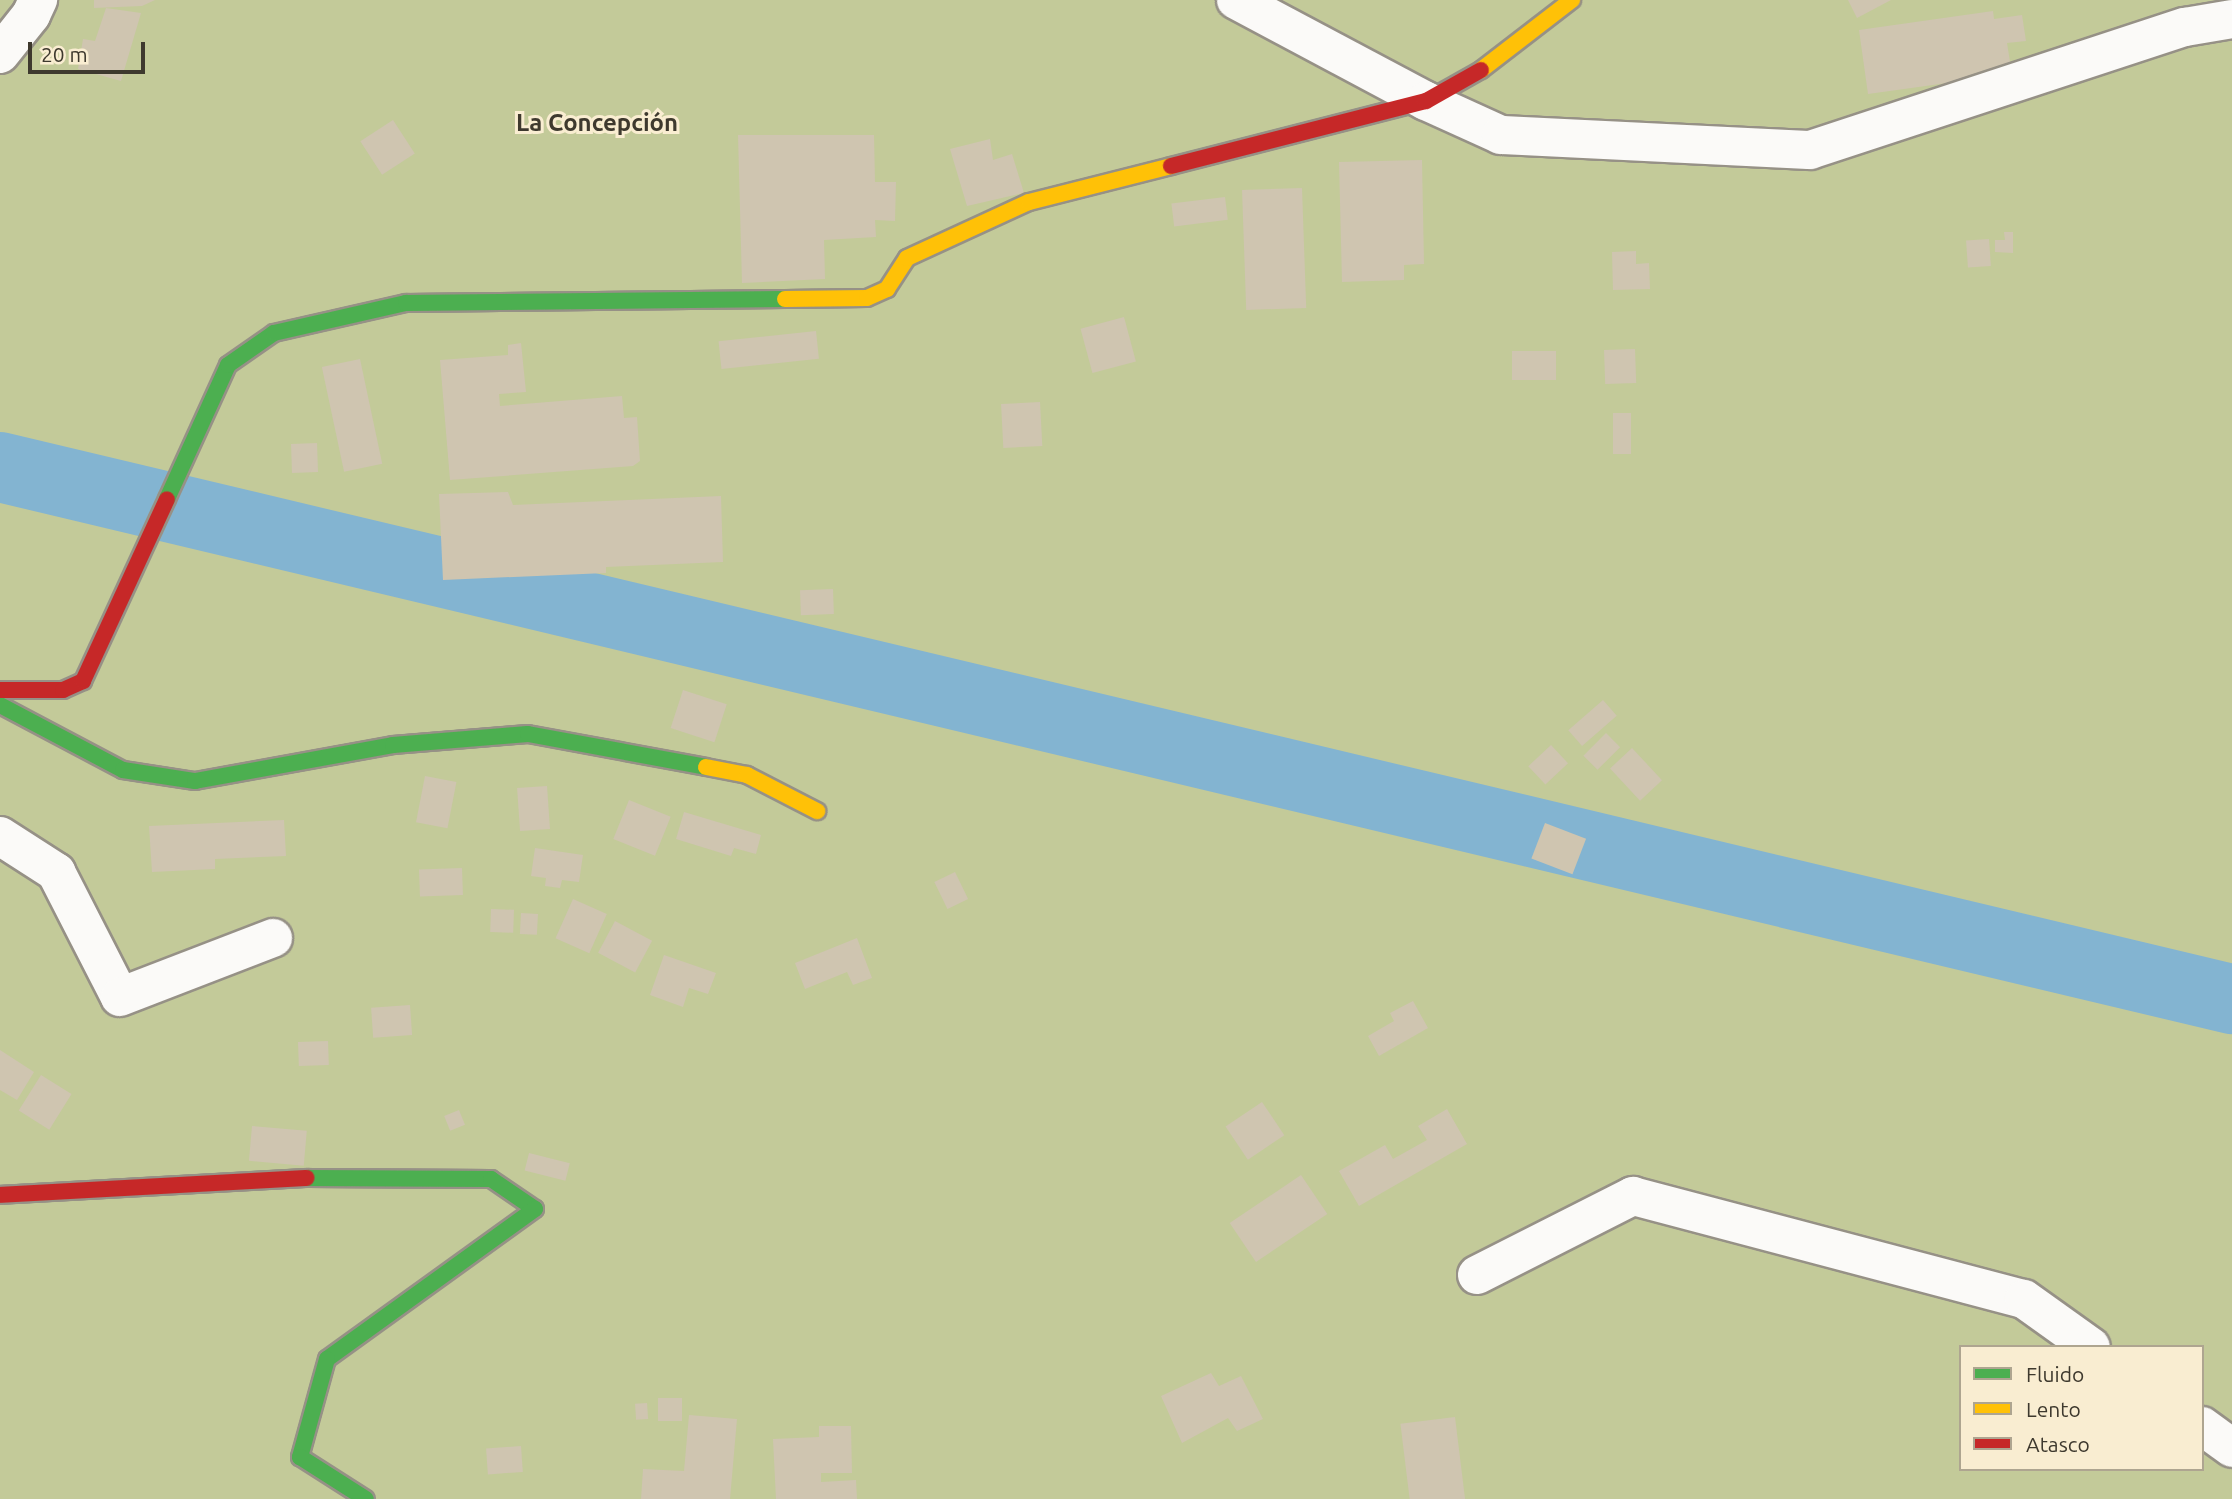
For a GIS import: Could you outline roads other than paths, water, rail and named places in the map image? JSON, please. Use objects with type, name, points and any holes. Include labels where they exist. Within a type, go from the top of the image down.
[{"type":"street","points":[[0,54],[31,15],[38,0]]},
{"type":"street","points":[[1236,0],[1426,101],[1501,135],[1810,150],[2185,27],[2232,19]]},
{"type":"street","points":[[0,690],[63,690],[83,681],[228,365],[274,333],[406,303],[867,298],[887,289],[908,258],[1029,202],[1426,101],[1487,67],[1572,0]]},
{"type":"street","points":[[0,705],[123,770],[195,781],[393,746],[528,734],[747,775],[817,811]]},
{"type":"street","points":[[0,836],[57,872],[120,998],[273,939]]},
{"type":"street","points":[[0,1195],[290,1178],[491,1179],[535,1209],[327,1359],[300,1457],[366,1499]]},
{"type":"street","points":[[1477,1275],[1633,1196],[2024,1299],[2088,1345]]},
{"type":"street","points":[[2204,1427],[2232,1448]]},
{"type":"waterway","points":[[0,467],[2232,999]]},
{"type":"district","name":"La Concepción","points":[[597,123]]}]
